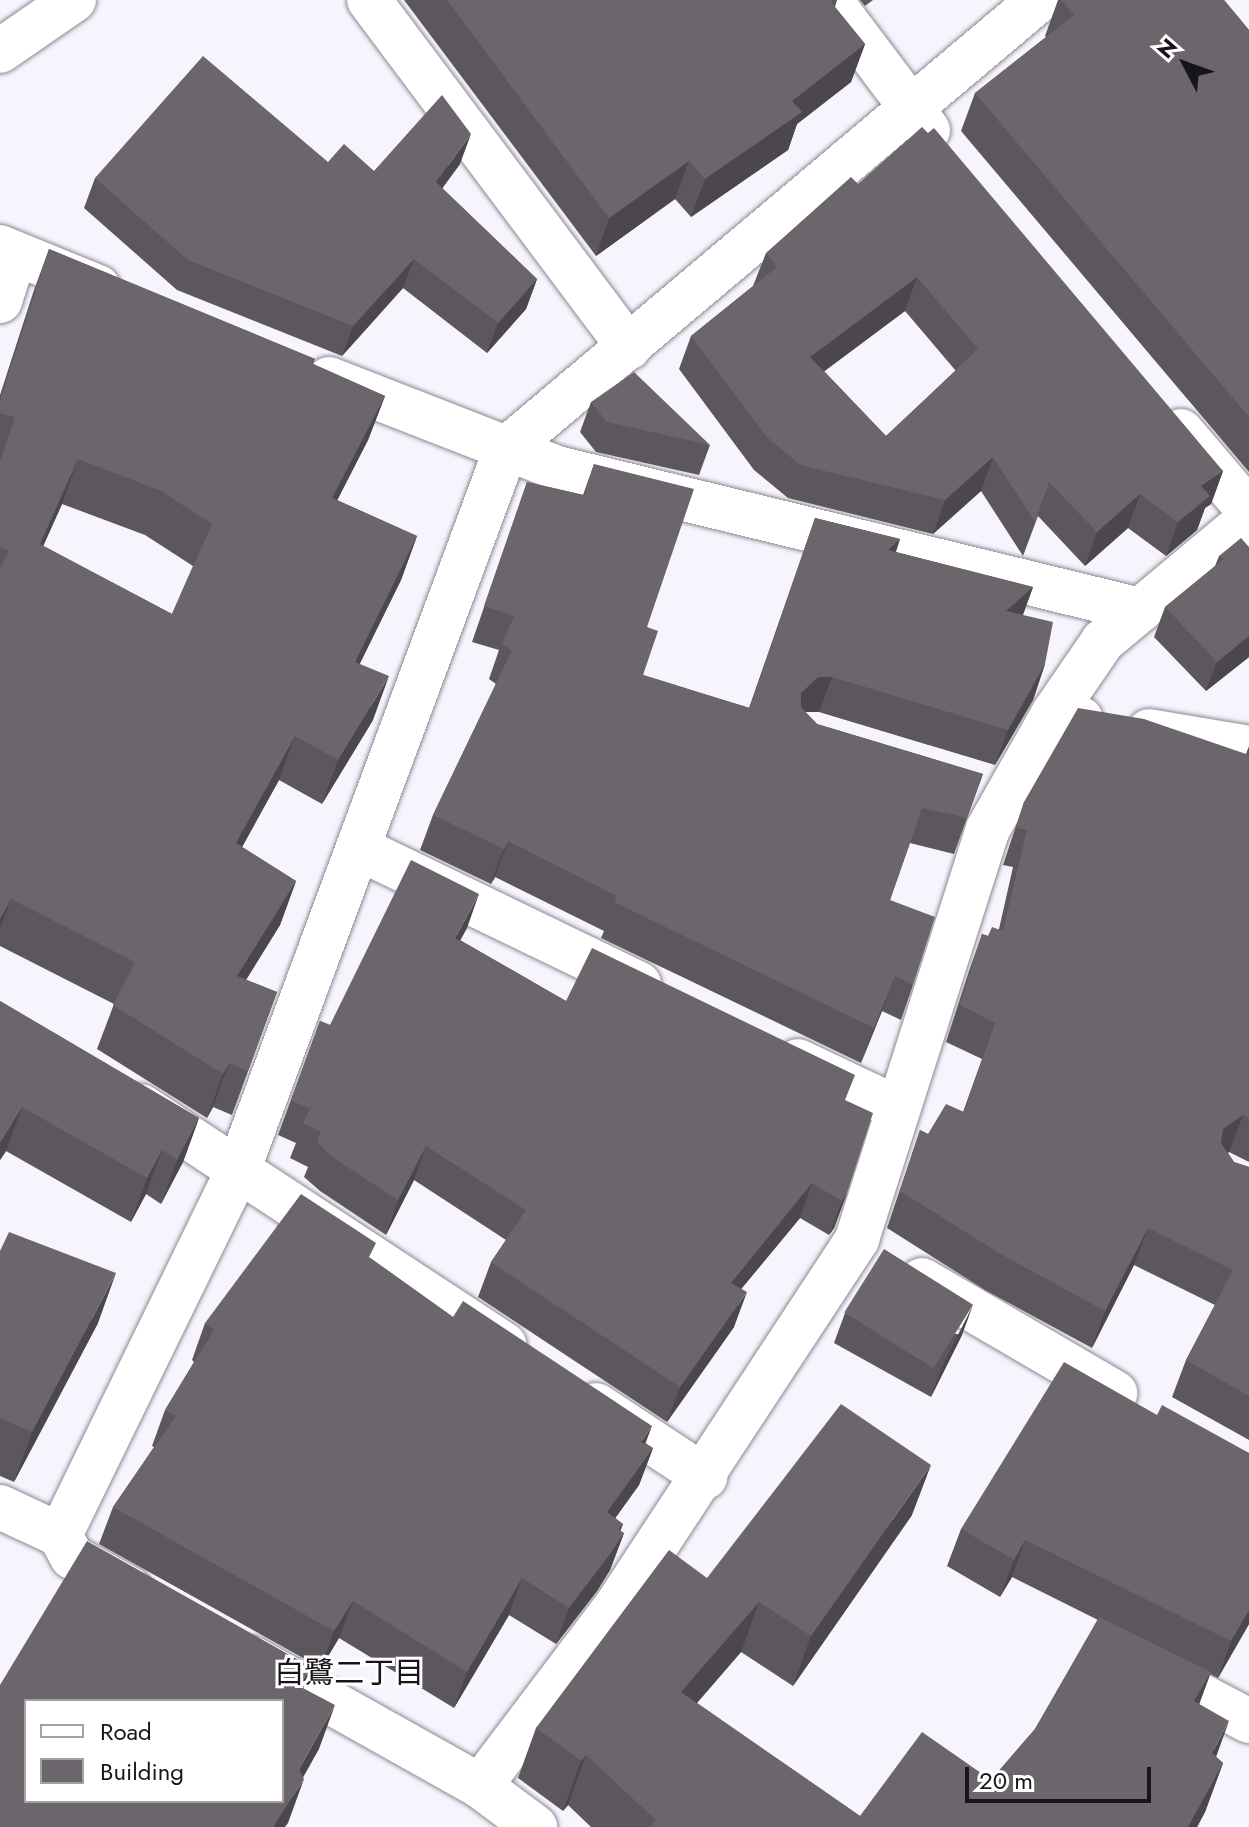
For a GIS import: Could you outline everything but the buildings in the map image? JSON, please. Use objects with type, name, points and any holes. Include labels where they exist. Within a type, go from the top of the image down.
[{"type":"street","points":[[0,51],[74,0]]},
{"type":"street","points":[[369,0],[629,348]]},
{"type":"street","points":[[830,0],[910,109],[951,158]]},
{"type":"street","points":[[60,1535],[239,1168],[506,449],[1039,0]]},
{"type":"street","points":[[0,301],[8,250],[131,300]]},
{"type":"street","points":[[289,363],[557,468],[1140,610]]},
{"type":"street","points":[[1157,402],[1249,511]]},
{"type":"street","points":[[480,1786],[617,1605],[705,1477],[857,1239],[988,829],[1053,714],[1103,641],[1249,519]]},
{"type":"street","points":[[1053,714],[1249,748]]},
{"type":"street","points":[[963,781],[1008,795]]},
{"type":"street","points":[[360,849],[671,999]]},
{"type":"street","points":[[756,1040],[897,1108]]},
{"type":"street","points":[[106,1085],[239,1168],[705,1477]]},
{"type":"street","points":[[857,1239],[1152,1414]]},
{"type":"street","points":[[0,1507],[60,1535],[72,1557],[167,1610]]},
{"type":"street","points":[[222,1641],[480,1786],[535,1827]]},
{"type":"street","points":[[1118,1656],[1249,1721]]},
{"type":"district","name":"白鷺二丁目","points":[[349,1673]]}]
